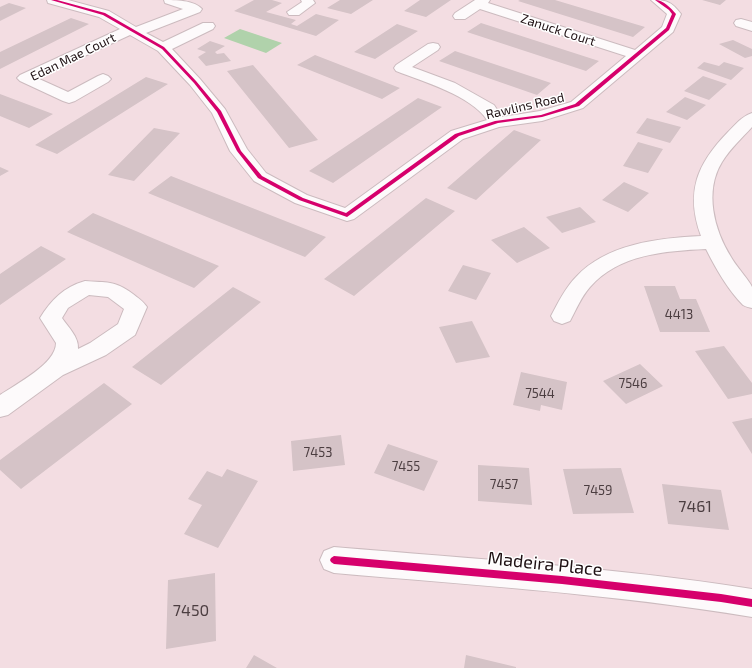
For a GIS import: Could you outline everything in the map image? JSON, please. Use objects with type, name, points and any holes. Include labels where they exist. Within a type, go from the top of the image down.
[{"type":"street","points":[[53,0],[104,14],[163,48],[208,26]]},
{"type":"street","points":[[134,31],[195,9],[170,0]]},
{"type":"street","points":[[294,12],[309,3],[307,0]]},
{"type":"street","name":"Rawlins Road","points":[[163,48],[195,82],[219,112],[239,151],[260,176],[301,199],[347,215],[457,135],[497,122],[542,116],[578,105],[668,29],[674,14],[657,0]]},
{"type":"street","name":"Zanuck Court","points":[[460,16],[481,2],[637,55]]},
{"type":"street","name":"Edan Mae Court","points":[[103,79],[69,98],[24,78],[134,31]]},
{"type":"street","points":[[433,47],[401,68],[450,86],[488,108],[497,122]]},
{"type":"street","points":[[752,118],[725,145],[709,169],[704,186],[705,223],[712,242],[730,274],[752,301]]},
{"type":"street","points":[[562,316],[575,293],[587,278],[605,264],[617,258],[641,249],[664,245],[712,242]]},
{"type":"street","points":[[0,408],[55,369]]},
{"type":"street","name":"Madeira Place","points":[[334,560],[562,580],[721,598],[752,603]]},
{"type":"shaded area","points":[[240,29],[282,43],[266,53],[224,38]]},
{"type":"building","points":[[254,0],[272,0],[282,3],[266,12],[296,20],[291,24],[297,26],[316,14],[339,20],[316,36],[234,11]]},
{"type":"building","points":[[340,0],[373,0],[351,14],[327,8]]},
{"type":"building","points":[[420,0],[451,0],[426,17],[404,11]]},
{"type":"building","points":[[555,0],[645,27],[633,37],[518,1]]},
{"type":"building","points":[[702,0],[726,0],[720,5]]},
{"type":"building","points":[[9,3],[26,8],[0,21],[0,7]]},
{"type":"building","points":[[71,18],[89,24],[0,69],[0,52]]},
{"type":"building","points":[[481,23],[599,61],[586,71],[467,32]]},
{"type":"building","points":[[397,24],[418,31],[375,59],[354,52]]},
{"type":"building","points":[[733,40],[752,49],[752,56],[745,58],[719,44]]},
{"type":"building","points":[[210,41],[225,46],[215,52],[217,54],[224,53],[231,61],[206,66],[198,57],[206,52],[197,49]]},
{"type":"building","points":[[455,51],[551,83],[537,95],[439,61]]},
{"type":"building","points":[[315,55],[400,88],[382,99],[297,65]]},
{"type":"building","points":[[704,62],[719,66],[724,62],[744,68],[731,80],[697,68]]},
{"type":"building","points":[[253,65],[318,140],[289,148],[227,71]]},
{"type":"building","points":[[703,76],[727,84],[709,100],[684,91]]},
{"type":"building","points":[[146,77],[168,84],[57,154],[35,145]]},
{"type":"building","points":[[0,94],[53,114],[29,128],[0,116]]},
{"type":"building","points":[[685,97],[706,105],[687,120],[666,112]]},
{"type":"building","points":[[418,98],[442,107],[333,183],[309,171]]},
{"type":"building","points":[[647,118],[681,127],[670,143],[636,133]]},
{"type":"building","points":[[154,128],[180,133],[134,181],[108,175]]},
{"type":"building","points":[[514,130],[541,140],[476,200],[447,188]]},
{"type":"building","points":[[638,142],[663,149],[648,173],[623,166]]},
{"type":"building","points":[[0,167],[9,171],[0,176]]},
{"type":"building","points":[[171,176],[326,237],[305,257],[148,193]]},
{"type":"building","points":[[624,182],[649,193],[628,212],[602,200]]},
{"type":"building","points":[[426,198],[455,211],[354,296],[324,279]]},
{"type":"building","points":[[580,207],[596,222],[562,233],[546,217]]},
{"type":"building","points":[[93,213],[219,266],[194,288],[67,232]]},
{"type":"building","points":[[524,227],[550,248],[517,263],[491,240]]},
{"type":"building","points":[[41,246],[66,259],[0,305],[0,274]]},
{"type":"building","points":[[463,265],[491,273],[476,300],[448,291]]},
{"type":"building","points":[[644,286],[675,286],[680,299],[696,299],[710,332],[660,332]]},
{"type":"building","points":[[233,287],[261,302],[161,385],[132,367]]},
{"type":"building","points":[[472,321],[490,357],[456,363],[439,327]]},
{"type":"building","points":[[724,346],[752,383],[752,394],[728,399],[695,351]]},
{"type":"building","points":[[640,364],[663,386],[626,404],[603,381]]},
{"type":"building","points":[[521,372],[567,382],[562,410],[541,405],[540,411],[513,405]]},
{"type":"building","points":[[104,383],[132,404],[21,489],[0,470],[0,460]]},
{"type":"building","points":[[752,418],[752,454],[732,422]]},
{"type":"building","points":[[341,435],[345,465],[293,471],[291,441]]},
{"type":"building","points":[[388,444],[438,461],[424,491],[374,473]]},
{"type":"building","points":[[478,465],[529,468],[532,505],[478,501]]},
{"type":"building","points":[[621,468],[634,513],[573,514],[563,469]]},
{"type":"building","points":[[227,469],[258,481],[218,548],[184,534],[202,505],[188,499],[207,471],[222,477]]},
{"type":"building","points":[[662,484],[721,490],[729,530],[668,524]]},
{"type":"building","points":[[215,573],[216,641],[166,649],[168,580]]},
{"type":"building","points":[[254,655],[277,668],[246,668]]},
{"type":"building","points":[[466,655],[516,667],[516,668],[464,668]]},
{"type":"cycle path","points":[[53,0],[104,14],[163,48],[195,82],[219,112],[239,151],[260,177],[301,199],[347,215],[457,135],[497,122],[542,116],[577,105],[668,29],[674,14],[670,9],[657,0]]},
{"type":"cycle path","points":[[334,560],[562,580],[721,598],[752,603]]}]
